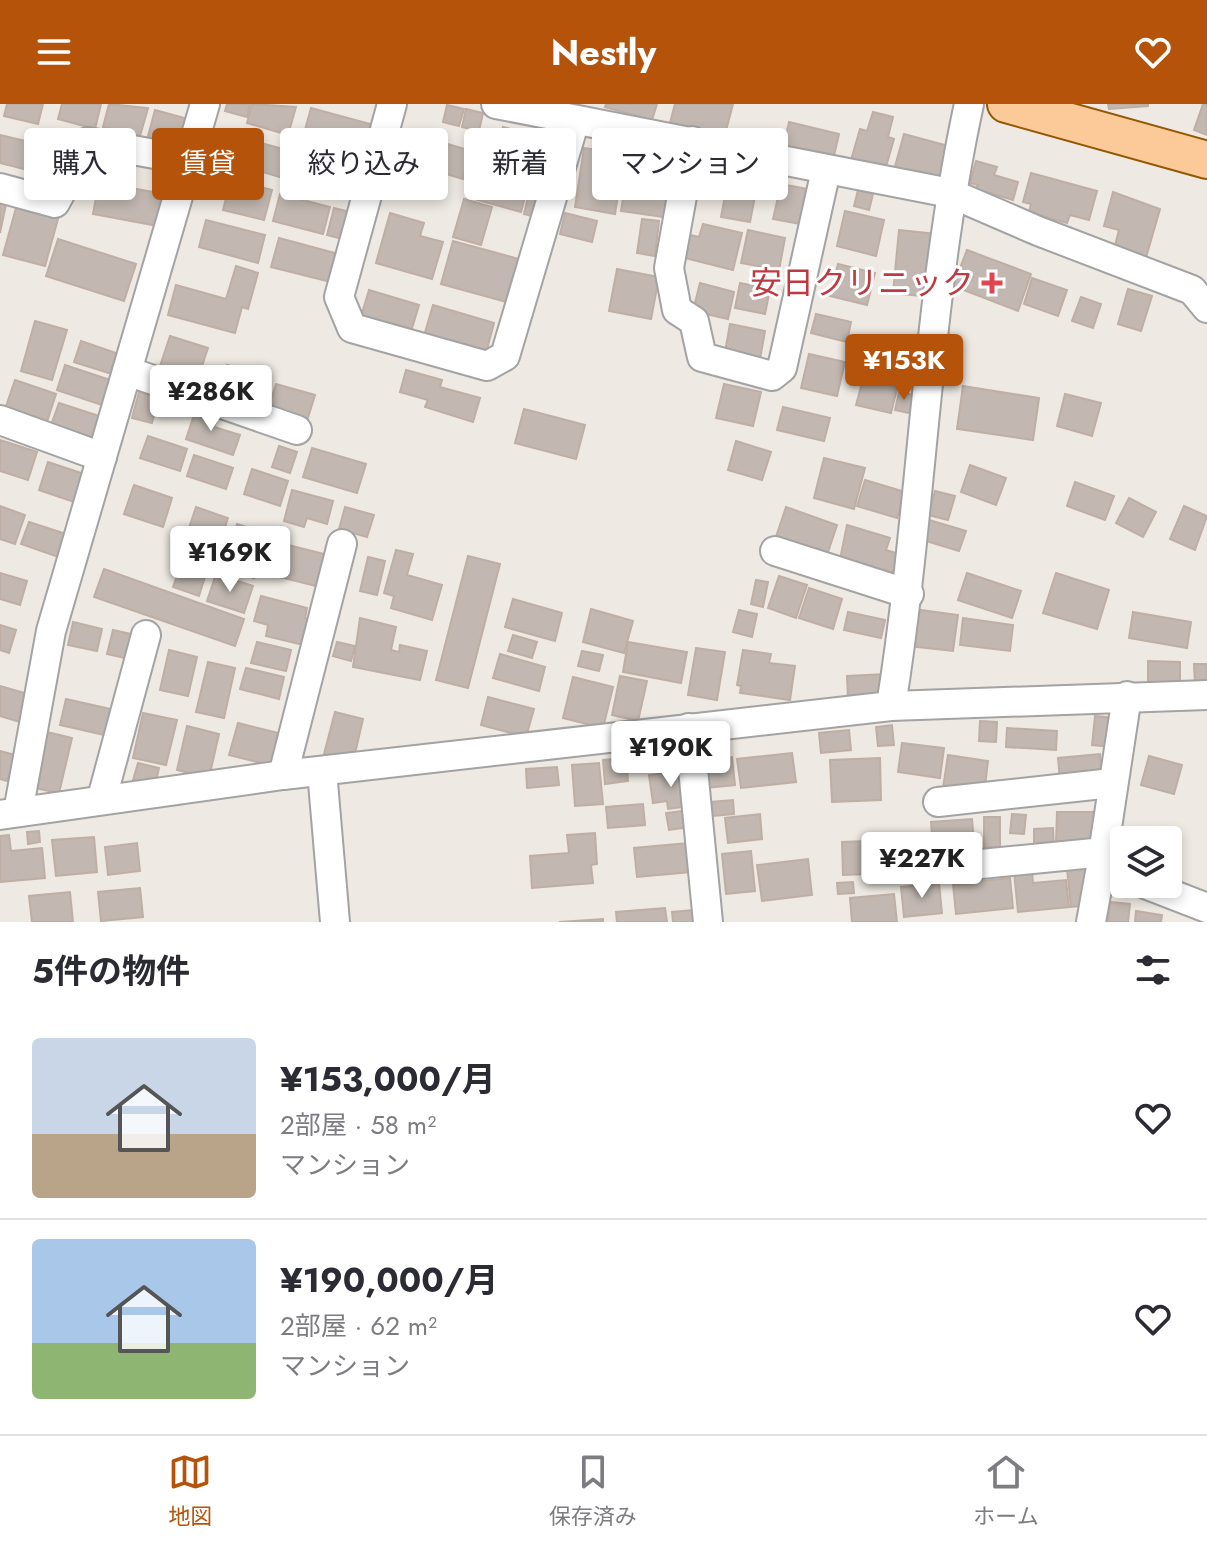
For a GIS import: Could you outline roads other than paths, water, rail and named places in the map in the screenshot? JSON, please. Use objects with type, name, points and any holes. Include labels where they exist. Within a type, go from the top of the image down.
[{"type":"main road","points":[[1006,104],[1207,160]]},
{"type":"street","points":[[198,128],[205,104]]},
{"type":"street","points":[[392,104],[339,297],[352,328],[487,366],[505,356],[575,120]]},
{"type":"street","points":[[496,104],[620,128]]},
{"type":"street","points":[[891,706],[909,594],[950,193],[969,104]]},
{"type":"street","points":[[0,188],[55,203],[88,142],[152,154]]},
{"type":"street","points":[[788,162],[950,193],[1038,231],[1202,290]]},
{"type":"street","points":[[681,200],[669,268],[677,310],[694,321],[702,357],[772,376],[782,368],[826,170]]},
{"type":"street","points":[[176,200],[51,631],[9,813],[283,775],[891,706],[1207,695]]},
{"type":"street","points":[[127,371],[297,430]]},
{"type":"street","points":[[0,420],[102,457]]},
{"type":"street","points":[[283,775],[342,544]]},
{"type":"street","points":[[775,551],[909,594]]},
{"type":"street","points":[[102,798],[146,635]]},
{"type":"street","points":[[1111,826],[1112,783],[1127,696]]},
{"type":"street","points":[[689,728],[708,922]]},
{"type":"street","points":[[322,771],[335,922]]},
{"type":"street","points":[[938,802],[1112,783]]},
{"type":"street","points":[[950,867],[1110,865],[1091,922]]},
{"type":"street","points":[[1181,898],[1207,908]]},
{"type":"place","name":"安日クリニック","points":[[992,283]]}]
